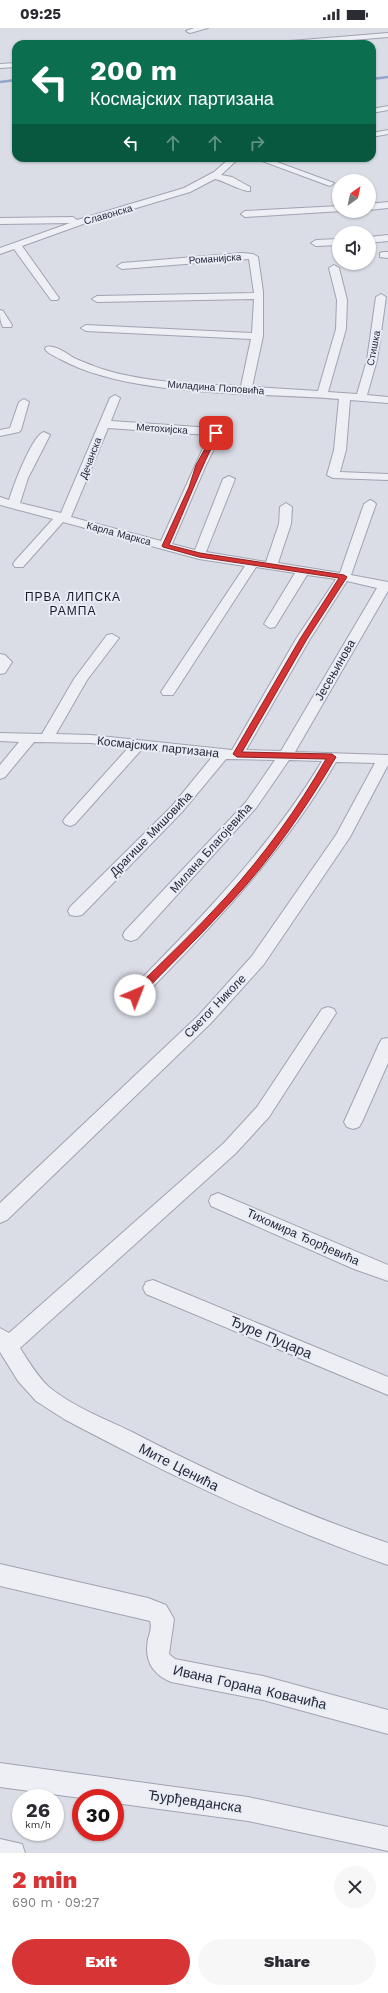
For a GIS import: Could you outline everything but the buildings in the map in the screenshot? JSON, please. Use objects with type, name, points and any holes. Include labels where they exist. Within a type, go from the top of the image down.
[{"type":"street","points":[[190,31],[204,28]]},
{"type":"street","points":[[374,28],[388,34]]},
{"type":"street","points":[[322,40],[388,34]]},
{"type":"street","points":[[0,66],[12,65]]},
{"type":"street","points":[[376,110],[388,108]]},
{"type":"street","points":[[376,134],[388,132]]},
{"type":"street","name":"Славонска","points":[[0,251],[83,221],[187,190],[215,176],[231,162]]},
{"type":"street","points":[[270,162],[330,183]]},
{"type":"street","points":[[215,176],[233,181],[247,189]]},
{"type":"street","points":[[376,206],[388,205]]},
{"type":"street","points":[[245,214],[332,209]]},
{"type":"street","points":[[0,221],[83,221]]},
{"type":"street","points":[[376,239],[388,238]]},
{"type":"street","points":[[316,243],[332,242]]},
{"type":"street","points":[[17,246],[54,298]]},
{"type":"street","name":"Романијска","points":[[122,266],[253,257],[260,312],[258,336],[246,389]]},
{"type":"street","points":[[322,394],[341,329],[342,300],[334,270]]},
{"type":"street","points":[[97,299],[258,296]]},
{"type":"street","name":"Стишка","points":[[361,398],[372,360],[381,297]]},
{"type":"street","points":[[0,313],[7,325]]},
{"type":"street","points":[[86,328],[258,336]]},
{"type":"street","name":"Миладина Поповића","points":[[50,349],[61,357],[77,364],[122,376],[150,381],[388,400]]},
{"type":"street","points":[[344,396],[340,450],[333,475],[388,477]]},
{"type":"street","name":"Дечанска","points":[[63,518],[84,477],[115,398]]},
{"type":"street","points":[[0,433],[15,430],[24,402]]},
{"type":"street","name":"Метохијска","points":[[104,424],[198,430],[216,433],[200,465],[192,487],[165,546]]},
{"type":"street","points":[[14,505],[17,491],[30,460],[44,435]]},
{"type":"street","points":[[199,555],[230,479]]},
{"type":"street","name":"Карла Маркса","points":[[0,501],[199,555],[344,577],[386,586]]},
{"type":"street","name":"Драгише Мишовића","points":[[76,911],[178,809],[229,754],[348,572],[370,504]]},
{"type":"street","points":[[271,566],[285,524],[286,507]]},
{"type":"street","points":[[19,564],[63,518]]},
{"type":"street","points":[[168,692],[252,564]]},
{"type":"street","points":[[270,624],[303,571]]},
{"type":"street","name":"Јесењинова","points":[[285,756],[386,586]]},
{"type":"street","points":[[47,737],[78,685],[112,638]]},
{"type":"street","points":[[0,658],[5,662],[0,670]]},
{"type":"street","name":"Космајских партизана","points":[[0,737],[47,737],[138,744],[229,754],[386,759]]},
{"type":"street","points":[[0,774],[31,737]]},
{"type":"street","points":[[70,821],[138,744]]},
{"type":"street","name":"Милана Благојевића","points":[[131,935],[251,805],[285,756]]},
{"type":"street","points":[[135,995],[229,899],[268,852],[308,796],[332,757]]},
{"type":"street","name":"Светог Николе","points":[[0,1215],[205,1019],[258,960],[343,837],[386,759]]},
{"type":"street","points":[[4,1341],[230,1148],[263,1112],[328,1013]]},
{"type":"street","points":[[353,1122],[388,1044]]},
{"type":"street","name":"Тихомира Ђорђевића","points":[[218,1200],[361,1263],[388,1273]]},
{"type":"street","name":"Ђуре Пуцара","points":[[153,1288],[388,1386]]},
{"type":"street","name":"Мите Ценића","points":[[4,1341],[26,1375],[43,1394],[68,1410],[208,1483],[337,1538],[388,1554]]},
{"type":"street","name":"Ивана Горана Ковачића","points":[[0,1575],[148,1609],[158,1613],[163,1619],[163,1623],[157,1658],[161,1665],[171,1670],[263,1688],[388,1722]]},
{"type":"street","name":"Ђурђевданска","points":[[0,1775],[248,1809],[388,1839]]},
{"type":"street","points":[[0,1851],[14,1853]]},
{"type":"waterway","points":[[376,78],[388,77]]},
{"type":"waterway","points":[[0,82],[12,80]]},
{"type":"district","name":"ПРВА ЛИПСКА РАМПА","points":[[73,604]]},
{"type":"route","points":[[135,995],[229,899],[268,852],[305,802],[332,757],[237,754],[303,639],[344,577],[199,555],[165,546],[192,487],[207,449],[216,433]]}]
